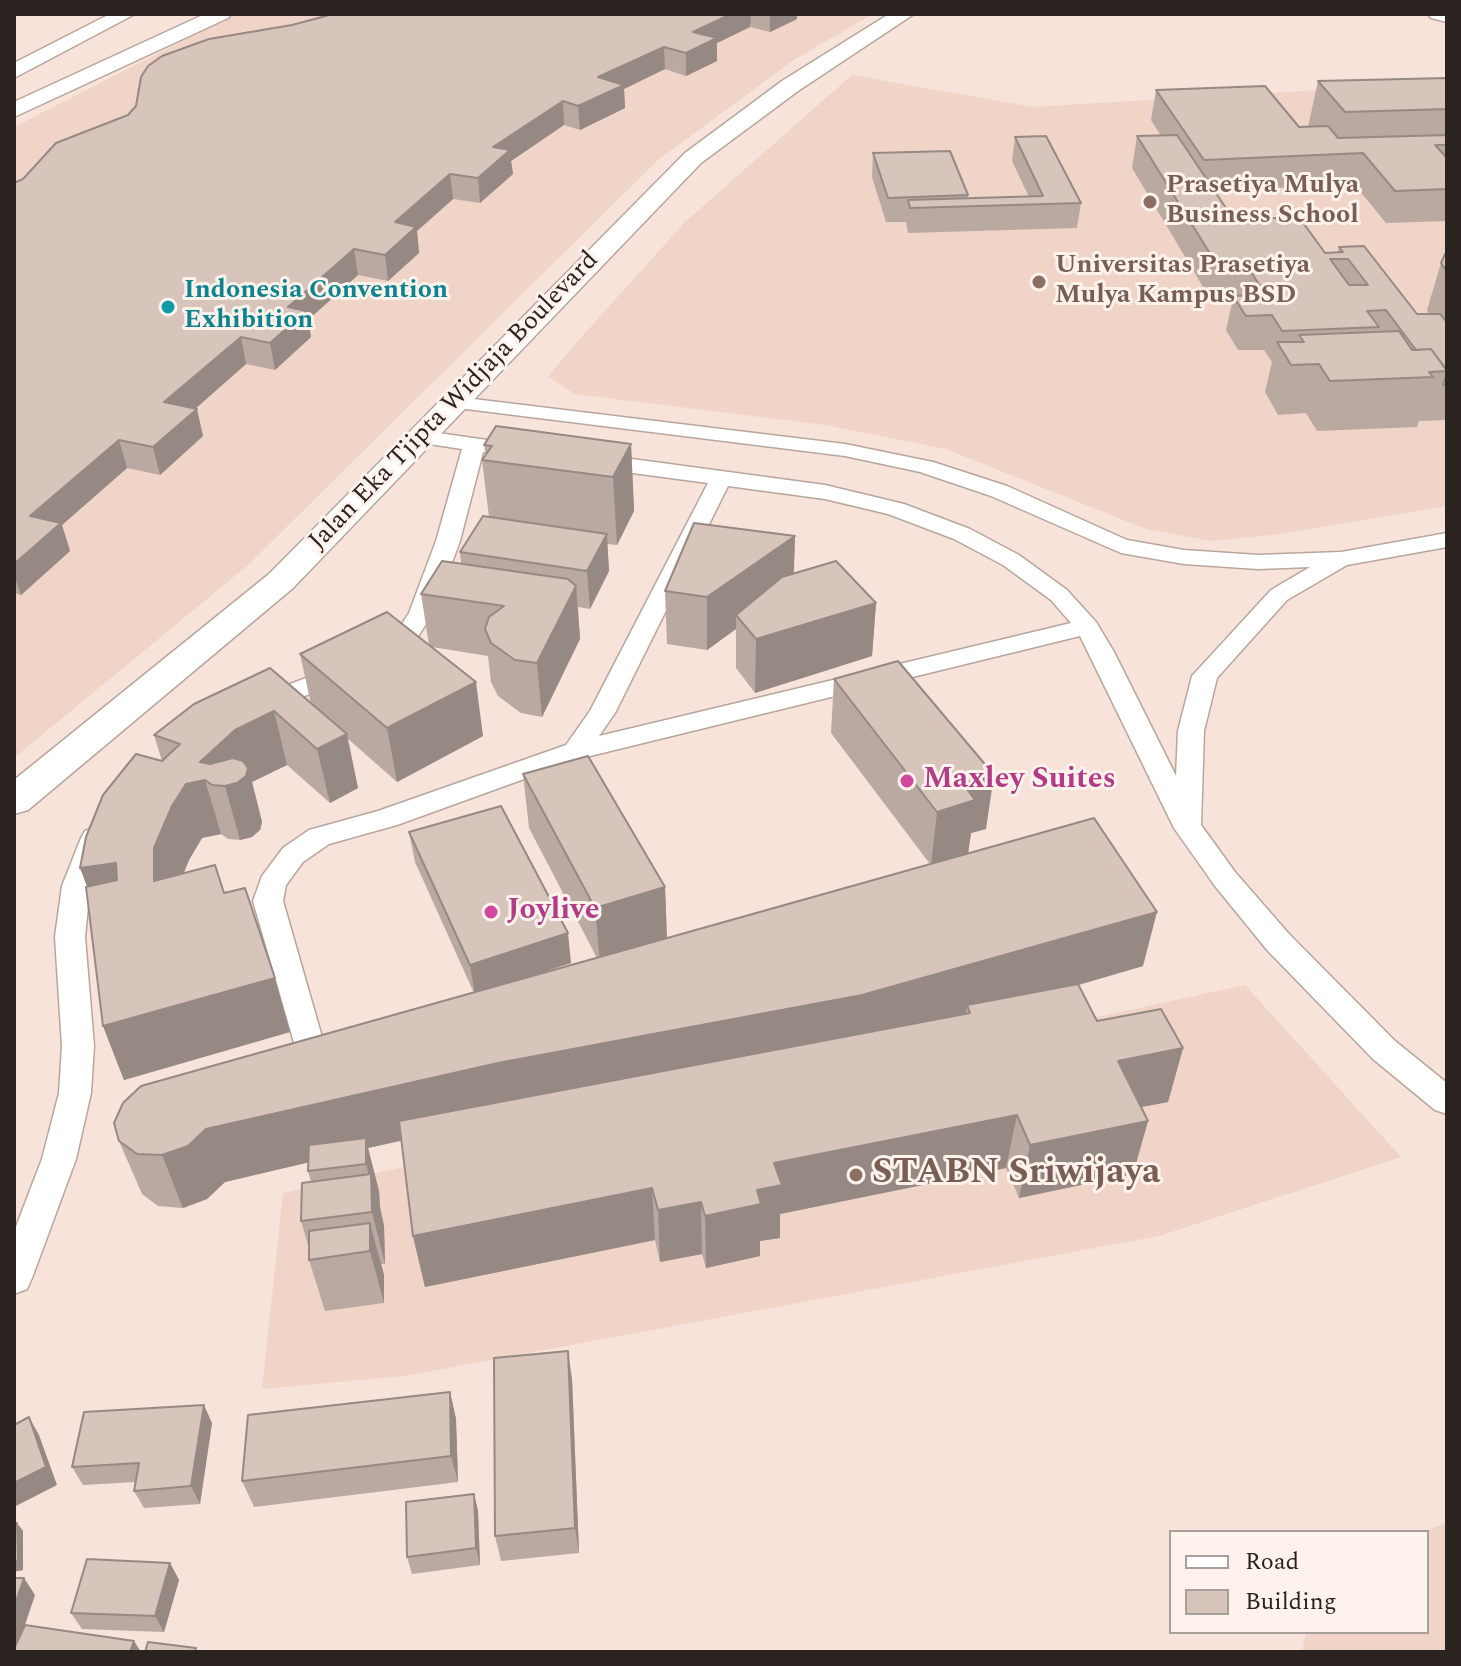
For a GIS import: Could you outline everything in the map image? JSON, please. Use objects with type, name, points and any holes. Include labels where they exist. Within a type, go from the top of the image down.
[{"type":"street","points":[[14,72],[125,14]]},
{"type":"street","points":[[14,110],[221,14]]},
{"type":"street","name":"Jalan Eka Tjipta Widjaja Boulevard","points":[[14,801],[281,581],[693,158],[790,86],[871,32],[904,14]]},
{"type":"street","points":[[1438,14],[1447,16]]},
{"type":"street","points":[[457,403],[872,456],[925,467],[999,491],[1121,546],[1184,557],[1258,562],[1341,559],[1447,540]]},
{"type":"street","points":[[424,437],[825,492],[896,509],[962,534],[1011,560],[1059,595],[1087,627],[1188,828],[1278,942],[1384,1050],[1447,1101]]},
{"type":"street","points":[[233,716],[360,665],[403,641],[421,613],[448,541],[474,444]]},
{"type":"street","points":[[575,751],[602,713],[721,478]]},
{"type":"street","points":[[1188,828],[1191,731],[1205,676],[1279,595],[1341,559]]},
{"type":"street","points":[[308,1044],[268,901],[272,883],[293,855],[319,837],[387,818],[575,751],[1087,627]]},
{"type":"street","points":[[14,1278],[59,1159],[75,1093],[78,1046],[70,937],[76,886],[106,819]]},
{"type":"shaded area","points":[[235,14],[873,14],[795,59],[658,160],[247,566],[14,758],[14,127]]},
{"type":"shaded area","name":"Universitas Prasetiya Mulya Kampus BSD","points":[[852,75],[1032,107],[1404,85],[1447,94],[1447,506],[1273,535],[1212,541],[1146,529],[946,449],[825,425],[575,394],[548,377],[685,222]]},
{"type":"shaded area","name":"STABN Sriwijaya","points":[[1245,985],[1401,1157],[1159,1236],[404,1376],[262,1389],[283,1193]]},
{"type":"shaded area","points":[[1447,1523],[1447,1652],[1302,1652],[1306,1634],[1429,1634],[1428,1530]]},
{"type":"building","name":"Indonesia Convention Exhibition","points":[[333,14],[731,14],[693,32],[717,38],[686,53],[664,47],[598,77],[624,85],[578,106],[563,101],[493,147],[510,150],[478,178],[450,174],[395,222],[416,227],[385,255],[354,249],[288,307],[306,311],[270,343],[241,337],[164,402],[197,409],[153,447],[119,440],[30,516],[61,523],[14,564],[14,183],[23,179],[56,143],[128,115],[136,106],[141,77],[148,66],[162,56],[209,39],[292,25]]},
{"type":"building","points":[[1447,78],[1447,109],[1345,112],[1318,81]]},
{"type":"building","points":[[1265,86],[1299,127],[1328,126],[1338,138],[1447,135],[1447,145],[1435,145],[1447,158],[1447,189],[1395,191],[1363,153],[1204,160],[1156,90]]},
{"type":"building","points":[[1177,135],[1234,220],[1299,217],[1325,253],[1343,252],[1339,247],[1364,246],[1417,314],[1440,314],[1447,322],[1447,370],[1431,349],[1416,350],[1386,310],[1367,311],[1379,327],[1282,331],[1272,315],[1246,316],[1233,296],[1259,295],[1255,289],[1262,289],[1251,272],[1219,268],[1137,136]],"holes":[[[1330,259],[1348,259],[1368,285],[1349,285]]]},
{"type":"building","points":[[1046,136],[1081,203],[910,208],[908,200],[1043,196],[1015,137]]},
{"type":"building","points":[[950,151],[968,195],[888,198],[873,153]]},
{"type":"building","points":[[1447,253],[1447,272],[1441,263]]},
{"type":"building","points":[[1399,331],[1412,350],[1431,349],[1447,371],[1429,372],[1433,377],[1330,381],[1319,364],[1291,365],[1277,342],[1304,342],[1299,335]]},
{"type":"building","points":[[496,426],[631,444],[613,477],[482,460],[492,446],[484,445]]},
{"type":"building","points":[[483,516],[607,534],[587,571],[460,552]]},
{"type":"building","points":[[694,523],[795,536],[707,597],[665,591]]},
{"type":"building","points":[[442,561],[568,579],[576,586],[537,663],[515,660],[491,643],[485,629],[489,617],[504,606],[421,594]]},
{"type":"building","points":[[836,561],[876,603],[756,639],[736,615],[782,577]]},
{"type":"building","points":[[387,612],[476,682],[387,728],[300,654]]},
{"type":"building","points":[[898,661],[994,775],[963,784],[975,800],[937,812],[834,679]]},
{"type":"building","points":[[270,668],[347,734],[317,749],[274,711],[235,730],[200,762],[210,764],[233,758],[243,761],[248,768],[246,776],[237,783],[225,786],[212,785],[205,780],[186,784],[172,806],[154,848],[154,881],[215,865],[224,893],[245,888],[275,978],[103,1026],[86,887],[117,880],[116,863],[80,868],[86,837],[103,795],[136,754],[162,761],[180,744],[154,735],[194,704]]},
{"type":"building","points":[[588,756],[665,887],[595,908],[523,774]]},
{"type":"building","name":"Joylive","points":[[501,806],[568,933],[470,965],[409,832]]},
{"type":"building","points":[[1094,818],[1157,912],[862,995],[498,1063],[206,1129],[188,1146],[162,1155],[137,1154],[119,1141],[114,1123],[123,1103],[141,1086]]},
{"type":"building","points":[[1078,984],[1097,1021],[1161,1009],[1183,1048],[1118,1061],[1148,1121],[1030,1145],[1017,1115],[774,1163],[782,1185],[757,1190],[761,1204],[705,1216],[701,1202],[658,1210],[652,1188],[413,1236],[399,1121],[970,1013],[967,1005]]},
{"type":"building","points":[[366,1138],[366,1164],[308,1171],[309,1145]]},
{"type":"building","points":[[371,1174],[372,1212],[301,1221],[302,1183]]},
{"type":"building","points":[[370,1223],[370,1251],[309,1260],[309,1231]]},
{"type":"building","points":[[568,1351],[575,1528],[495,1536],[494,1358]]},
{"type":"building","points":[[450,1392],[451,1456],[242,1481],[248,1415]]},
{"type":"building","points":[[204,1405],[191,1486],[134,1491],[139,1463],[72,1467],[84,1412]]},
{"type":"building","points":[[29,1417],[46,1467],[14,1483],[14,1425]]},
{"type":"building","points":[[474,1494],[476,1548],[407,1557],[406,1502]]},
{"type":"building","points":[[14,1523],[17,1523],[18,1561],[14,1562]]},
{"type":"building","points":[[87,1559],[170,1563],[155,1616],[71,1613]]},
{"type":"building","points":[[14,1578],[24,1578],[14,1607]]},
{"type":"building","points":[[25,1625],[134,1641],[130,1652],[14,1652]]},
{"type":"building","points":[[148,1642],[196,1648],[195,1652],[145,1652]]},
{"type":"place","name":"Prasetiya Mulya Business School","points":[[1150,202]]},
{"type":"place","name":"Universitas Prasetiya Mulya Kampus BSD","points":[[1039,282]]},
{"type":"place","name":"Indonesia Convention Exhibition","points":[[168,307]]},
{"type":"place","name":"Maxley Suites","points":[[907,781]]},
{"type":"place","name":"Joylive","points":[[491,912]]},
{"type":"place","name":"STABN Sriwijaya","points":[[856,1175]]}]
